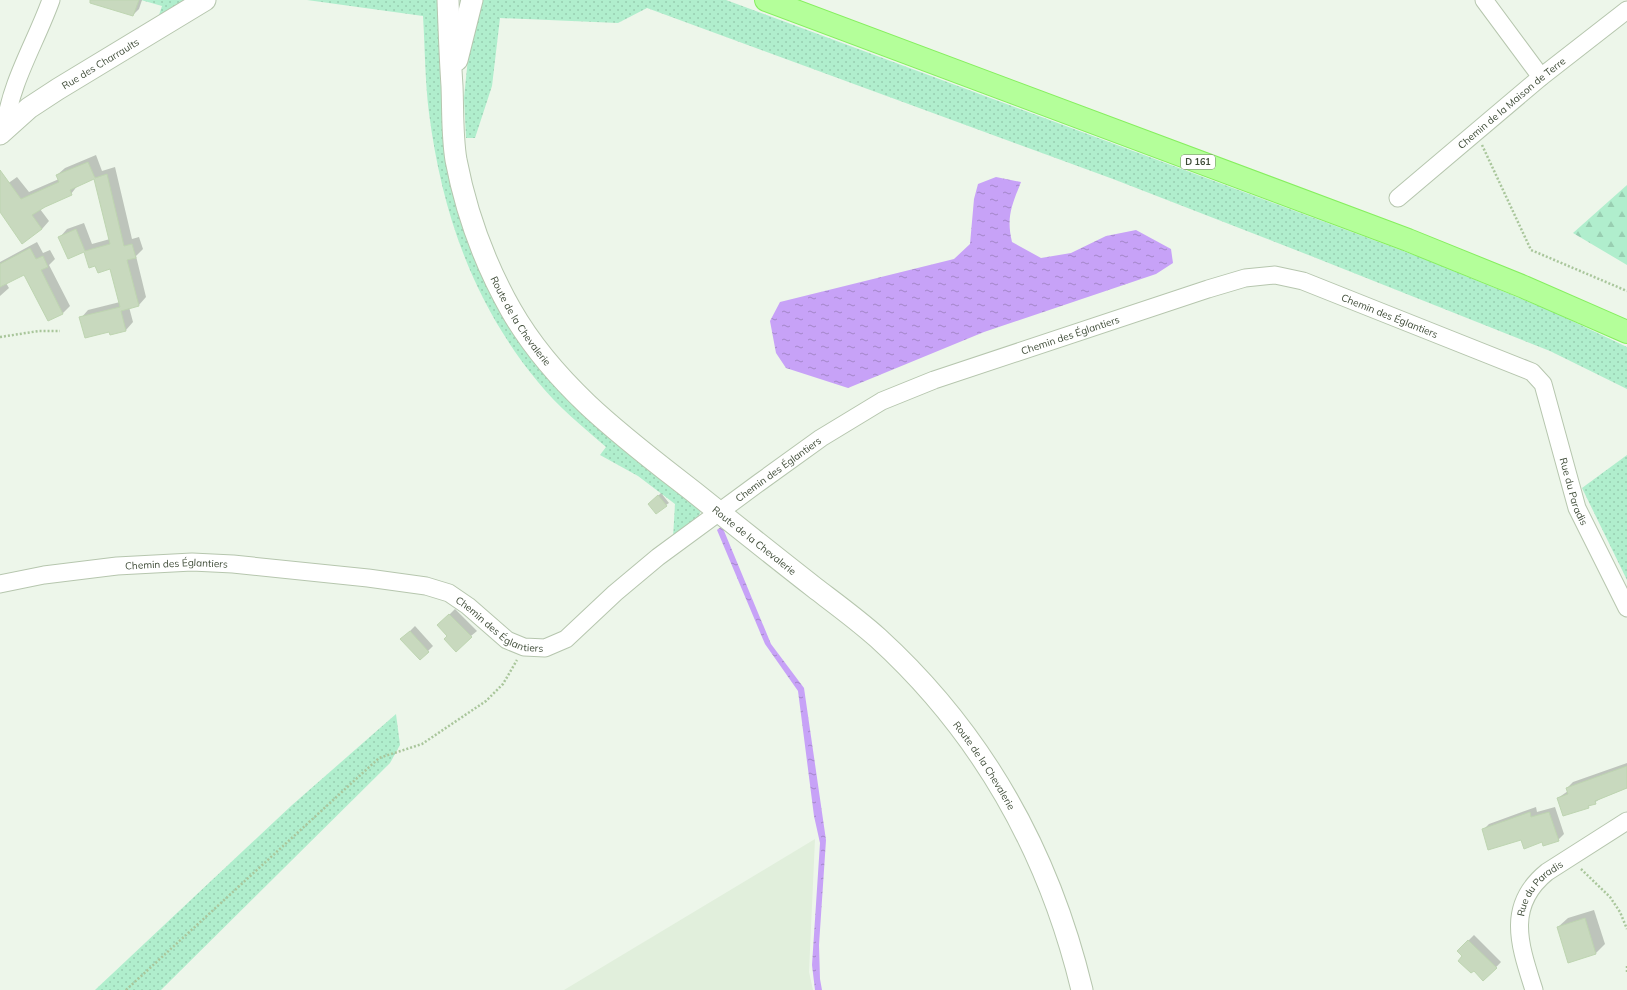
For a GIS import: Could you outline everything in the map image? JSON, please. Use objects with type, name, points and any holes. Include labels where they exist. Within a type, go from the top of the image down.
[{"type":"main road","name":"D 161","points":[[766,0],[1408,240],[1524,287],[1627,332]]},
{"type":"street","points":[[2,131],[16,86],[51,0]]},
{"type":"street","name":"Rue des Charraults","points":[[2,131],[30,108],[58,89],[205,0]]},
{"type":"street","name":"Route de la Chevalerie","points":[[448,0],[449,50],[456,158],[471,219],[497,283],[520,324],[546,361],[591,409],[876,637],[926,687],[976,749],[1016,812],[1048,880],[1061,915],[1082,990]]},
{"type":"street","name":"Route de la Chevalerie","points":[[452,88],[472,0]]},
{"type":"street","points":[[1484,0],[1541,77]]},
{"type":"street","name":"Chemin de la Maison de Terre","points":[[1398,198],[1541,77],[1627,10]]},
{"type":"street","name":"Chemin des Églantiers","points":[[0,584],[44,575],[117,566],[192,562],[232,564],[368,578],[426,586],[449,593],[468,606],[507,640],[524,647],[545,648],[566,639],[615,593],[647,566],[719,512],[821,438],[882,401],[934,380],[1245,278],[1275,275],[1303,281],[1532,372]]},
{"type":"street","name":"Rue du Paradis","points":[[1532,372],[1543,384],[1577,508],[1627,608]]},
{"type":"street","name":"Rue du Paradis","points":[[1534,990],[1520,941],[1519,923],[1521,908],[1527,893],[1536,881],[1627,821]]},
{"type":"path","points":[[1476,133],[1531,250],[1627,291]]},
{"type":"path","points":[[0,337],[39,331],[60,331]]},
{"type":"path","points":[[126,990],[378,758],[422,744],[486,700],[503,684],[524,647]]},
{"type":"path","points":[[1572,856],[1582,871],[1612,900],[1627,929]]},
{"type":"path","points":[[1627,966],[1627,973]]},
{"type":"shaded area","points":[[815,839],[809,972],[813,990],[564,990]]},
{"type":"green space","points":[[141,0],[188,0],[158,18],[162,6]]},
{"type":"green space","points":[[307,0],[438,0],[441,92],[445,138],[452,184],[579,411],[608,437],[701,511],[697,520],[673,538],[675,504],[638,476],[600,455],[606,447],[562,408],[538,382],[515,352],[495,321],[478,289],[452,221],[442,186],[429,113],[423,16]]},
{"type":"green space","points":[[481,0],[726,0],[1422,258],[1551,311],[1627,347],[1627,389],[1550,351],[1113,179],[647,8],[618,23],[500,18],[492,86],[475,138],[466,138],[464,98],[468,58]]},
{"type":"green space","points":[[1627,185],[1627,265],[1573,233]]},
{"type":"green space","points":[[1627,455],[1627,580],[1582,488]]},
{"type":"green space","points":[[396,714],[400,745],[390,763],[161,990],[95,990],[291,806]]},
{"type":"water","points":[[996,177],[1021,182],[1011,211],[1010,233],[1012,242],[1041,258],[1071,253],[1106,236],[1136,230],[1171,249],[1173,263],[1156,274],[984,332],[848,388],[786,368],[776,353],[770,321],[780,302],[954,259],[970,244],[974,199],[978,184]]},
{"type":"water","points":[[722,526],[771,644],[804,688],[826,840],[819,945],[820,979],[822,990],[815,990],[812,965],[820,843],[814,816],[798,691],[765,644],[717,530]]},
{"type":"building","points":[[90,0],[139,0],[133,16],[90,3]]},
{"type":"building","points":[[88,162],[95,178],[107,174],[124,246],[132,244],[136,258],[127,260],[139,306],[121,311],[126,331],[110,335],[109,332],[85,338],[79,317],[120,307],[110,269],[98,273],[95,266],[89,268],[84,252],[68,259],[58,237],[76,229],[85,251],[110,244],[94,179],[70,190],[72,195],[45,207],[32,215],[42,229],[22,244],[0,212],[0,170],[21,199],[59,182],[56,175]]},
{"type":"building","points":[[30,248],[36,259],[43,256],[48,267],[41,270],[63,314],[48,321],[24,275],[0,287],[0,264]]},
{"type":"building","points":[[658,495],[667,506],[656,514],[648,504]]},
{"type":"building","points":[[449,614],[472,637],[456,652],[444,639],[447,636],[437,625]]},
{"type":"building","points":[[410,631],[429,652],[420,660],[400,639]]},
{"type":"building","points":[[1627,766],[1627,788],[1595,801],[1596,804],[1588,806],[1589,808],[1563,816],[1557,798],[1568,794],[1566,788]]},
{"type":"building","points":[[1530,812],[1531,817],[1549,812],[1559,841],[1543,846],[1542,842],[1524,849],[1521,840],[1488,850],[1482,829]]},
{"type":"building","points":[[1585,918],[1596,954],[1568,963],[1557,927]]},
{"type":"building","points":[[1468,940],[1497,968],[1483,981],[1474,971],[1471,973],[1458,961],[1462,956],[1457,951]]}]
